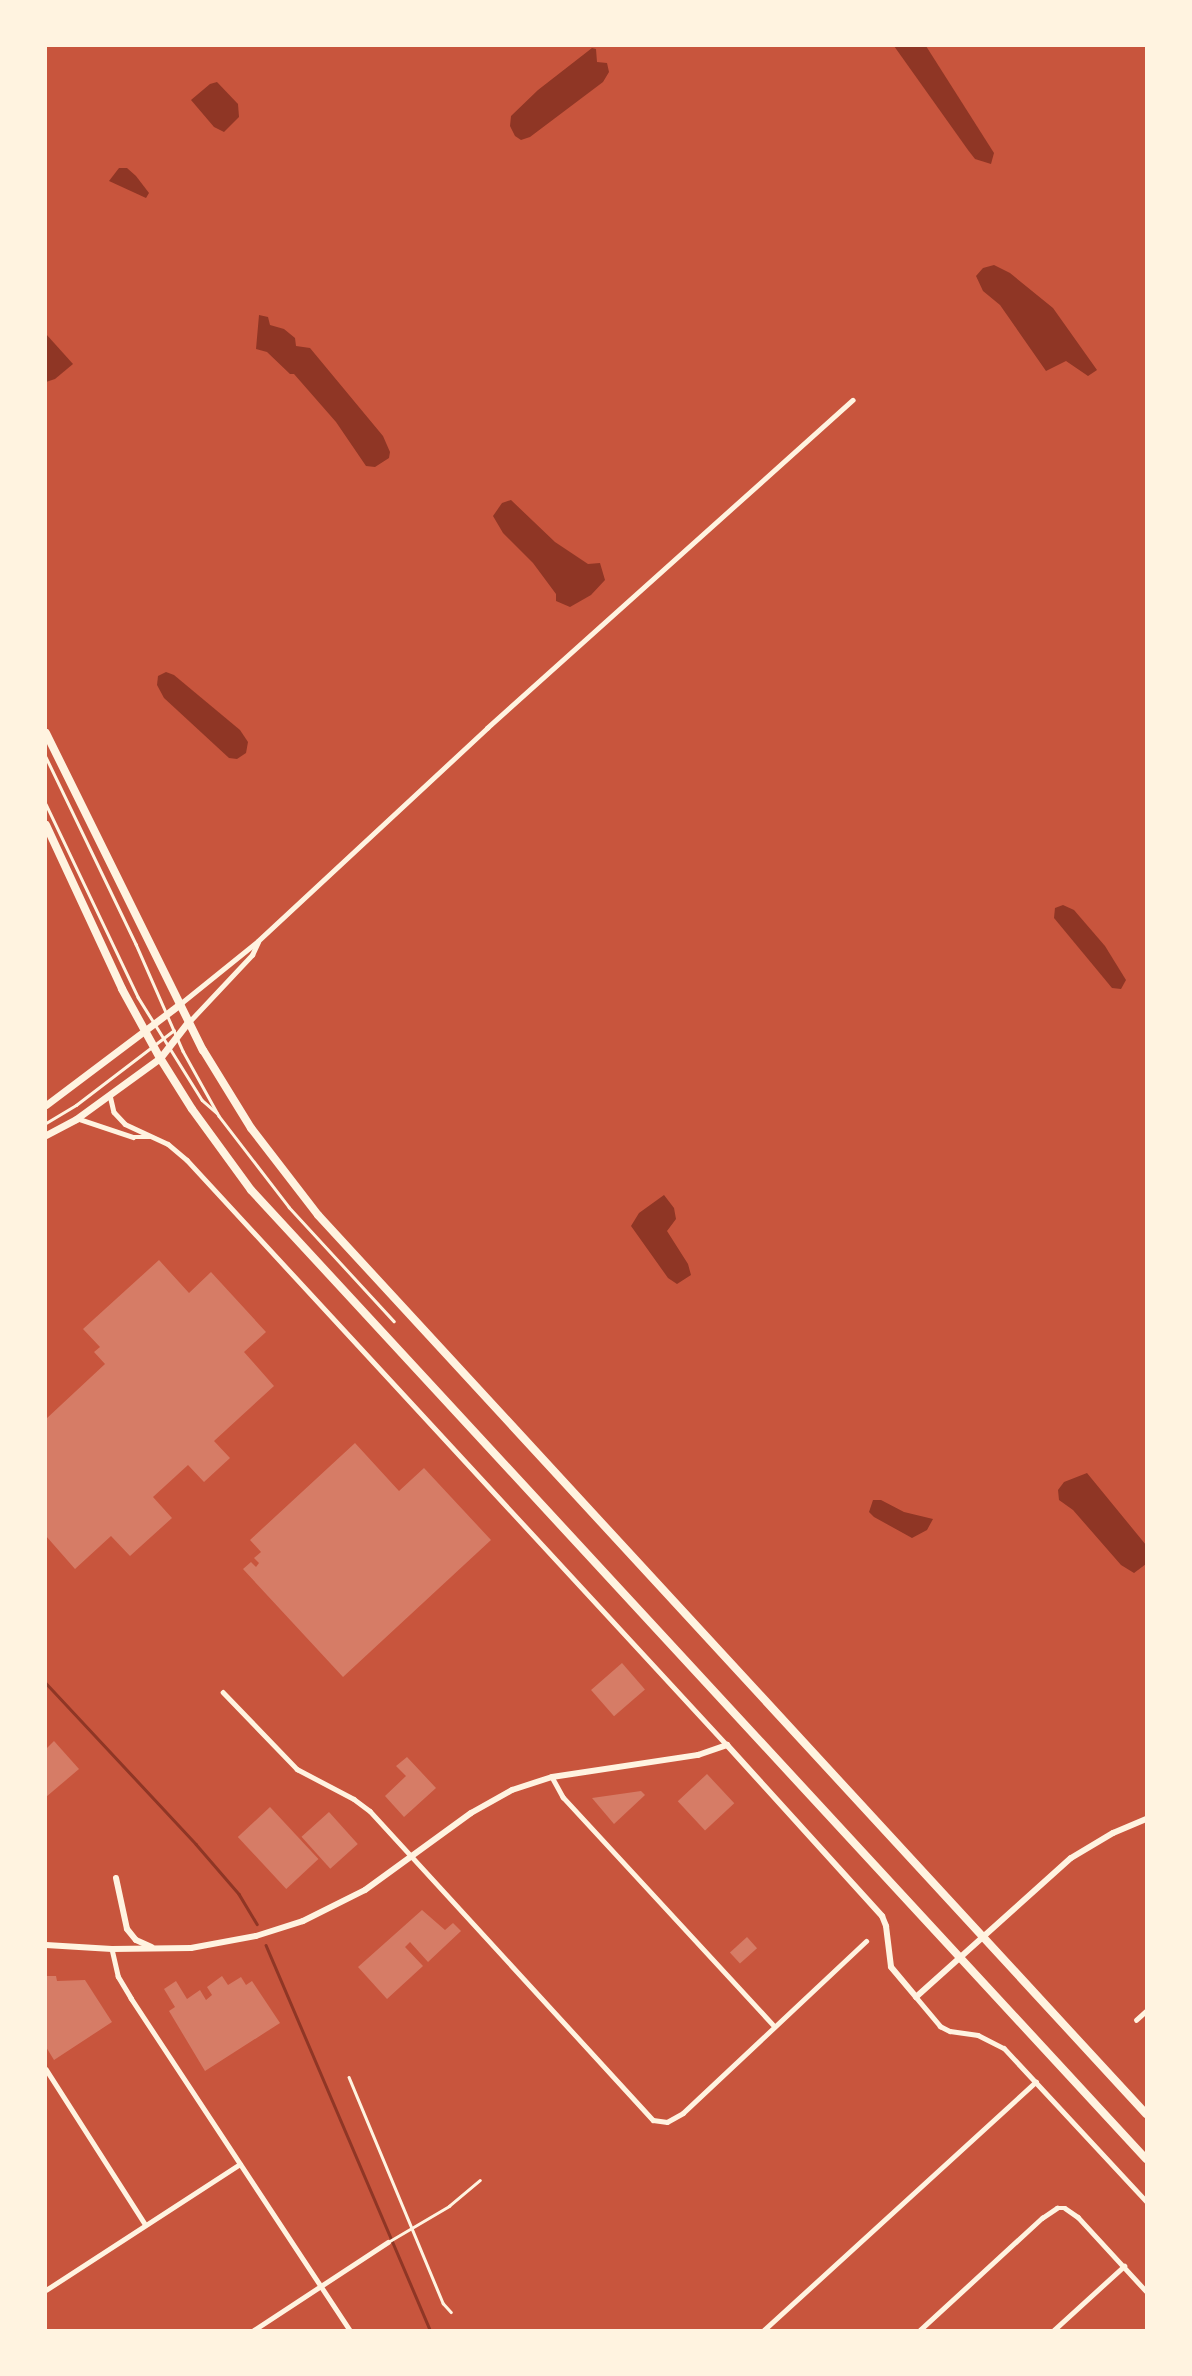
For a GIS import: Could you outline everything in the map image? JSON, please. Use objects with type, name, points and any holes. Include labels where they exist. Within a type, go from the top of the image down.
[{"type":"main road","points":[[46,733],[188,1023],[222,1083],[266,1148],[354,1258],[1146,2114]]},
{"type":"main road","points":[[46,825],[160,1058],[218,1146],[280,1225],[961,1956],[1146,2159]]},
{"type":"main road","points":[[46,1105],[180,1004]]},
{"type":"main road","points":[[46,1135],[76,1119],[160,1058],[176,1033],[188,1023]]},
{"type":"street","points":[[180,1004],[258,941],[458,755],[852,400]]},
{"type":"street","points":[[188,1023],[252,955],[258,941]]},
{"type":"street","points":[[110,1094],[111,1104],[119,1118],[168,1144],[187,1160],[882,1916],[888,1937],[891,1967],[940,2025],[950,2031],[978,2035],[1004,2048],[1146,2201]]},
{"type":"street","points":[[76,1119],[133,1137],[152,1137]]},
{"type":"street","points":[[223,1692],[297,1769],[362,1804],[653,2120],[667,2122],[683,2113],[866,1941]]},
{"type":"street","points":[[46,1945],[157,1949],[206,1946],[271,1932],[346,1901],[484,1804],[530,1783],[552,1777],[698,1755],[727,1745]]},
{"type":"street","points":[[552,1777],[563,1797],[775,2027]]},
{"type":"street","points":[[916,1997],[1071,1858],[1113,1833],[1146,1819]]},
{"type":"street","points":[[116,1878],[127,1929],[136,1940],[157,1949]]},
{"type":"street","points":[[112,1949],[118,1976],[350,2330]]},
{"type":"street","points":[[1136,2020],[1146,2011]]},
{"type":"street","points":[[46,2069],[145,2224]]},
{"type":"street","points":[[766,2330],[1036,2082]]},
{"type":"street","points":[[46,2290],[240,2164]]},
{"type":"street","points":[[920,2330],[1042,2218],[1057,2208],[1072,2212],[1146,2291]]},
{"type":"street","points":[[254,2330],[388,2242]]},
{"type":"street","points":[[1057,2330],[1124,2266]]},
{"type":"lane","points":[[46,757],[176,1033],[219,1116]]},
{"type":"lane","points":[[46,804],[130,982],[202,1100],[219,1116],[289,1207],[394,1321]]},
{"type":"lane","points":[[46,1123],[68,1110],[163,1039],[176,1033]]},
{"type":"lane","points":[[349,2077],[414,2227],[443,2303],[451,2312]]},
{"type":"lane","points":[[388,2242],[449,2206],[480,2180]]},
{"type":"shaded area","points":[[894,46],[926,46],[994,153],[991,164],[975,159]]},
{"type":"shaded area","points":[[592,48],[596,49],[597,62],[607,63],[609,72],[603,82],[530,137],[521,140],[515,136],[510,126],[511,116],[538,90]]},
{"type":"shaded area","points":[[217,82],[238,104],[239,117],[224,132],[214,127],[191,100],[210,84]]},
{"type":"shaded area","points":[[119,168],[127,168],[136,176],[149,193],[146,198],[109,181]]},
{"type":"shaded area","points":[[994,265],[1010,273],[1053,308],[1097,370],[1088,376],[1066,361],[1046,371],[1000,305],[983,291],[976,276],[983,268]]},
{"type":"shaded area","points":[[259,315],[268,317],[270,325],[284,329],[295,338],[296,346],[310,348],[383,436],[390,452],[389,458],[375,467],[366,466],[336,422],[294,374],[290,374],[267,352],[256,349]]},
{"type":"shaded area","points":[[46,334],[73,364],[55,379],[46,382]]},
{"type":"shaded area","points":[[511,500],[555,542],[588,564],[600,563],[605,580],[591,595],[570,607],[556,601],[556,594],[533,563],[503,533],[493,516],[502,503]]},
{"type":"shaded area","points":[[166,672],[174,675],[240,730],[248,742],[246,753],[237,759],[229,758],[164,698],[157,685],[158,676]]},
{"type":"shaded area","points":[[1063,905],[1074,910],[1105,946],[1126,980],[1121,989],[1112,988],[1054,918],[1055,908]]},
{"type":"shaded area","points":[[664,1195],[674,1208],[676,1219],[667,1231],[688,1264],[691,1275],[677,1284],[668,1278],[631,1226],[639,1213]]},
{"type":"shaded area","points":[[1087,1473],[1146,1545],[1146,1564],[1134,1573],[1121,1565],[1073,1510],[1059,1500],[1058,1490],[1064,1482]]},
{"type":"shaded area","points":[[873,1500],[881,1500],[904,1512],[933,1519],[927,1530],[912,1538],[874,1517],[869,1512]]},
{"type":"building","points":[[159,1260],[189,1293],[211,1272],[266,1332],[244,1352],[274,1386],[214,1441],[230,1458],[204,1482],[188,1465],[153,1497],[172,1518],[130,1556],[111,1536],[75,1569],[46,1536],[46,1419],[105,1364],[94,1352],[100,1347],[83,1329]]},
{"type":"building","points":[[355,1443],[399,1491],[424,1468],[491,1540],[343,1677],[243,1569],[251,1562],[256,1567],[259,1563],[254,1558],[261,1552],[250,1540]]},
{"type":"building","points":[[622,1663],[645,1689],[614,1716],[591,1690]]},
{"type":"building","points":[[54,1741],[79,1769],[46,1797],[46,1749]]},
{"type":"building","points":[[407,1757],[436,1788],[404,1817],[385,1796],[406,1776],[396,1766]]},
{"type":"building","points":[[707,1774],[734,1803],[705,1831],[678,1801]]},
{"type":"building","points":[[641,1791],[645,1795],[614,1824],[592,1798]]},
{"type":"building","points":[[270,1807],[318,1859],[286,1889],[238,1837]]},
{"type":"building","points":[[329,1812],[358,1844],[330,1869],[302,1837]]},
{"type":"building","points":[[422,1910],[445,1930],[453,1923],[461,1931],[428,1962],[410,1942],[405,1947],[423,1966],[387,1999],[358,1967]]},
{"type":"building","points":[[747,1937],[757,1948],[740,1964],[730,1952]]},
{"type":"building","points":[[46,1976],[56,1976],[57,1981],[85,1980],[112,2022],[54,2060],[46,2047]]},
{"type":"building","points":[[222,1976],[228,1985],[241,1977],[246,1985],[252,1981],[280,2023],[205,2071],[169,2011],[175,2007],[164,1989],[176,1981],[187,1999],[200,1990],[206,2000],[212,1995],[207,1987]]},
{"type":"waterway","points":[[46,1683],[196,1844],[239,1894],[257,1924]]},
{"type":"waterway","points":[[266,1945],[430,2330]]}]
